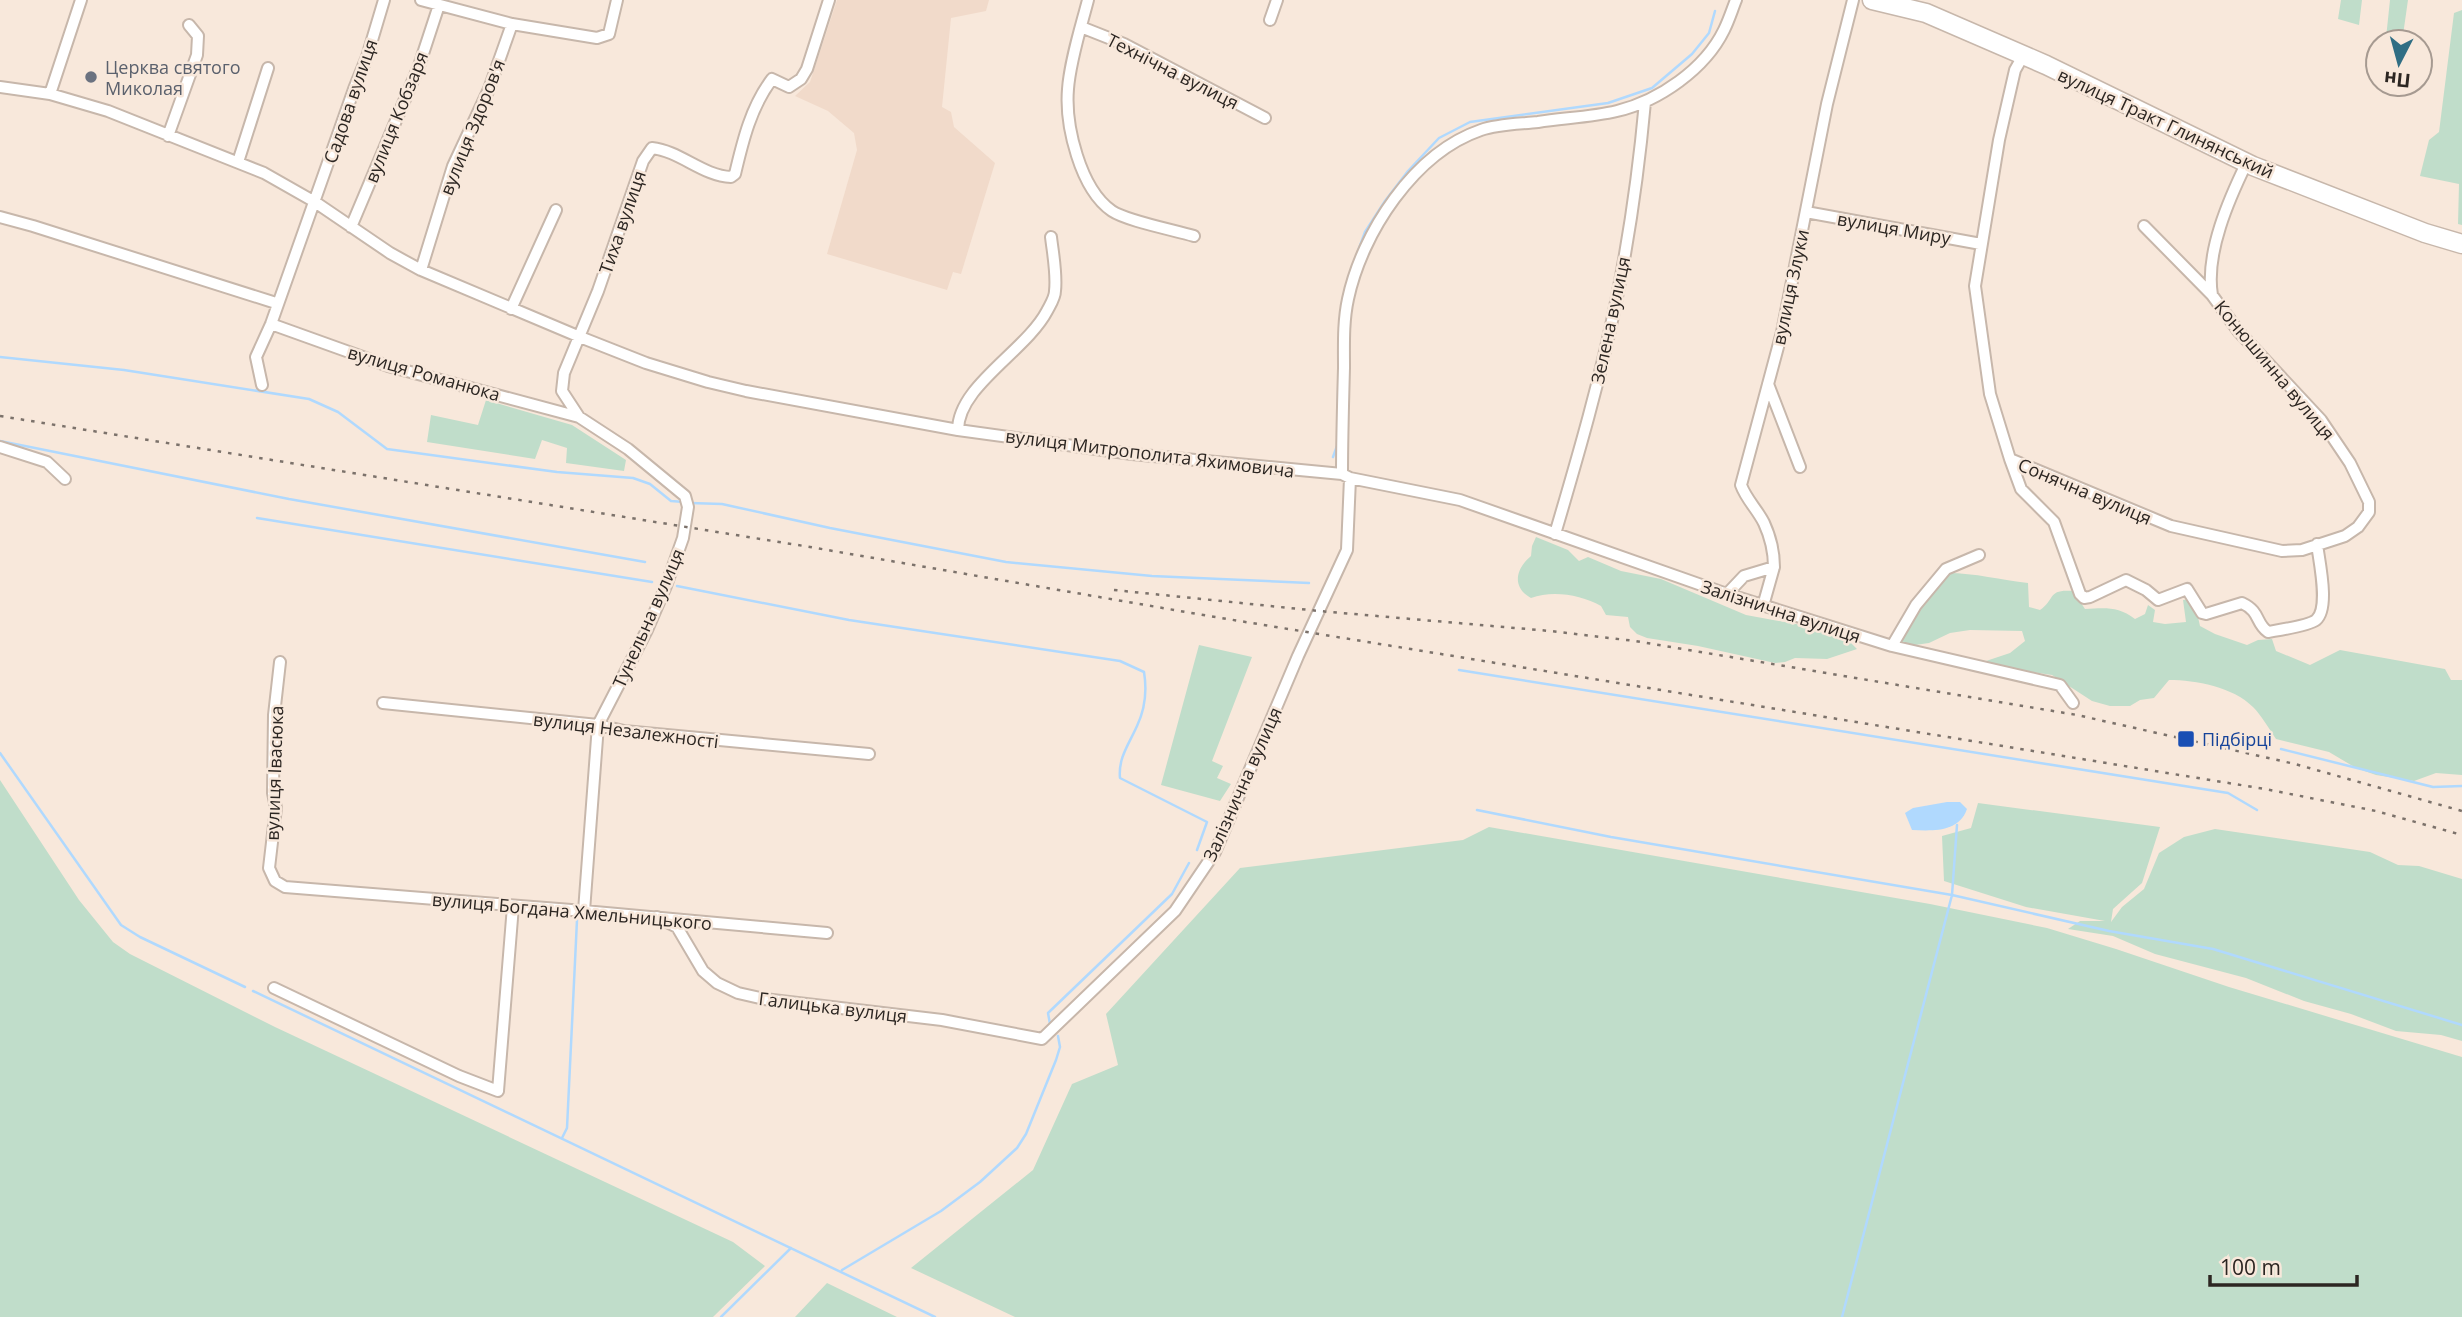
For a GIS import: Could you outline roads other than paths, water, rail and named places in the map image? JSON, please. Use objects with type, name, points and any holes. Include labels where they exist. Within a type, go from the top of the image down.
[{"type":"main road","name":"вулиця Тракт Глинянський","points":[[1872,0],[1926,13],[2247,162],[2425,233],[2462,244]]},
{"type":"street","points":[[50,94],[81,0]]},
{"type":"street","name":"Садова вулиця","points":[[315,202],[367,57],[384,0]]},
{"type":"street","points":[[421,0],[512,24],[597,38],[609,34],[617,0]]},
{"type":"street","name":"Тиха вулиця","points":[[580,337],[643,161],[652,148],[662,149],[693,164],[731,177],[735,174],[758,97],[772,79],[789,87],[805,74],[830,0]]},
{"type":"street","points":[[1088,0],[1068,89],[1072,135],[1082,170],[1102,201],[1120,215],[1194,236]]},
{"type":"street","points":[[1270,20],[1278,0]]},
{"type":"street","name":"Залізнична вулиця","points":[[1042,1040],[1175,911],[1214,852],[1298,656],[1347,550],[1345,325],[1348,300],[1364,249],[1380,220],[1431,158],[1454,141],[1483,129],[1616,112],[1646,102],[1676,83],[1706,57],[1724,30],[1736,0]]},
{"type":"street","name":"вулиця Злуки","points":[[1763,606],[1774,567],[1774,556],[1764,524],[1741,485],[1782,332],[1828,104],[1853,0]]},
{"type":"street","name":"вулиця Кобзаря","points":[[351,227],[419,66],[439,5]]},
{"type":"street","name":"вулиця Здоров'я","points":[[421,270],[453,166],[489,89],[512,24]]},
{"type":"street","points":[[168,136],[198,51],[198,36],[189,25]]},
{"type":"street","name":"Технічна вулиця","points":[[1081,27],[1124,44],[1265,117]]},
{"type":"street","name":"Сонячна вулиця","points":[[2023,56],[2015,70],[2005,116],[1975,286],[1988,380],[2010,459],[2171,526],[2282,551],[2302,550],[2317,544]]},
{"type":"street","points":[[238,162],[268,68]]},
{"type":"street","name":"вулиця Митрополита Яхимовича","points":[[0,87],[50,94],[108,111],[264,173],[315,202],[421,270],[646,363],[746,391],[958,430],[1132,454],[1346,476]]},
{"type":"street","name":"Зелена вулиця","points":[[1555,534],[1580,449],[1617,299],[1638,178],[1646,102]]},
{"type":"street","points":[[2212,295],[2212,262],[2233,191],[2247,162]]},
{"type":"street","points":[[262,385],[256,357],[271,324],[276,303],[315,202]]},
{"type":"street","points":[[511,309],[556,210]]},
{"type":"street","name":"вулиця Миру","points":[[1806,212],[1981,244]]},
{"type":"street","points":[[0,217],[276,303]]},
{"type":"street","name":"Конюшинна вулиця","points":[[2144,226],[2212,295],[2239,332],[2321,420],[2350,463],[2369,502],[2369,512],[2358,527],[2345,536],[2317,544]]},
{"type":"street","points":[[958,430],[961,410],[970,396],[1031,334],[1055,293],[1051,237]]},
{"type":"street","name":"вулиця Романюка","points":[[271,324],[388,366],[579,417],[628,449],[687,502]]},
{"type":"street","name":"вулиця Романюка","points":[[579,417],[562,391],[564,373],[580,337]]},
{"type":"street","points":[[1768,384],[1800,467]]},
{"type":"street","points":[[0,447],[47,462],[65,479]]},
{"type":"street","points":[[2010,459],[2021,489],[2054,522],[2080,594],[2084,598],[2126,580],[2146,590],[2158,600],[2187,589],[2202,613],[2242,603],[2257,614],[2262,628],[2268,632],[2315,621],[2322,612],[2322,582],[2317,544]]},
{"type":"street","name":"Залізнична вулиця","points":[[1346,476],[1460,500],[1727,594],[1892,646],[2060,685],[2073,703]]},
{"type":"street","name":"Тунельна вулиця","points":[[584,911],[598,725],[647,630],[666,586],[684,531],[687,502]]},
{"type":"street","points":[[1892,646],[1916,605],[1946,569],[1979,555]]},
{"type":"street","points":[[1727,594],[1744,576],[1774,567]]},
{"type":"street","name":"вулиця Івасюка","points":[[280,662],[274,715],[273,793],[276,808],[269,868],[275,881],[285,887],[317,891]]},
{"type":"street","name":"вулиця Незалежності","points":[[383,704],[598,725],[650,734],[869,754]]},
{"type":"street","name":"вулиця Богдана Хмельницького","points":[[317,891],[827,933]]},
{"type":"street","points":[[274,988],[460,1076],[498,1091],[513,906]]},
{"type":"street","name":"Галицька вулиця","points":[[657,917],[677,928],[703,971],[718,983],[738,993],[764,999],[942,1020],[1042,1040]]},
{"type":"water","points":[[1960,802],[1967,809],[1958,822],[1937,830],[1912,830],[1905,813],[1913,808]]},
{"type":"waterway","points":[[1350,273],[1365,232],[1385,201],[1439,138],[1470,122],[1608,103],[1652,88],[1692,54],[1709,33],[1715,11]]},
{"type":"waterway","points":[[1338,401],[1339,338]]},
{"type":"waterway","points":[[0,357],[124,370],[309,399],[338,412],[387,449],[557,472],[633,478],[650,484],[671,501],[684,502]]},
{"type":"waterway","points":[[0,441],[289,499],[645,562]]},
{"type":"waterway","points":[[1333,457],[1337,446]]},
{"type":"waterway","points":[[690,503],[722,504],[1006,562],[1152,576],[1309,583]]},
{"type":"waterway","points":[[257,518],[652,582]]},
{"type":"waterway","points":[[677,586],[849,620],[1120,661],[1144,672],[1144,706],[1122,758],[1120,778],[1207,822],[1197,850]]},
{"type":"waterway","points":[[1459,670],[2228,793],[2257,810]]},
{"type":"waterway","points":[[2281,749],[2433,787],[2462,786]]},
{"type":"waterway","points":[[0,753],[121,925],[140,937],[245,987]]},
{"type":"waterway","points":[[1477,810],[1611,837],[1952,895],[2109,931],[2213,949],[2462,1025]]},
{"type":"waterway","points":[[1842,1317],[1952,895],[1957,825]]},
{"type":"waterway","points":[[1050,1024],[1048,1013],[1172,894],[1189,863]]},
{"type":"waterway","points":[[562,1138],[567,1128],[577,920]]},
{"type":"waterway","points":[[253,991],[935,1317]]},
{"type":"waterway","points":[[842,1270],[941,1211],[980,1182],[1017,1148],[1026,1134],[1056,1060],[1060,1047],[1058,1036]]},
{"type":"waterway","points":[[721,1317],[791,1248]]},
{"type":"railway","points":[[0,416],[810,547],[1209,616],[2265,789],[2376,811],[2462,835]]},
{"type":"railway","points":[[1114,590],[1635,641],[2077,715],[2295,764],[2462,811]]},
{"type":"place","name":"Церква святого Миколая","points":[[91,77]]},
{"type":"place","name":"Підбірці","points":[[2186,739]]}]
